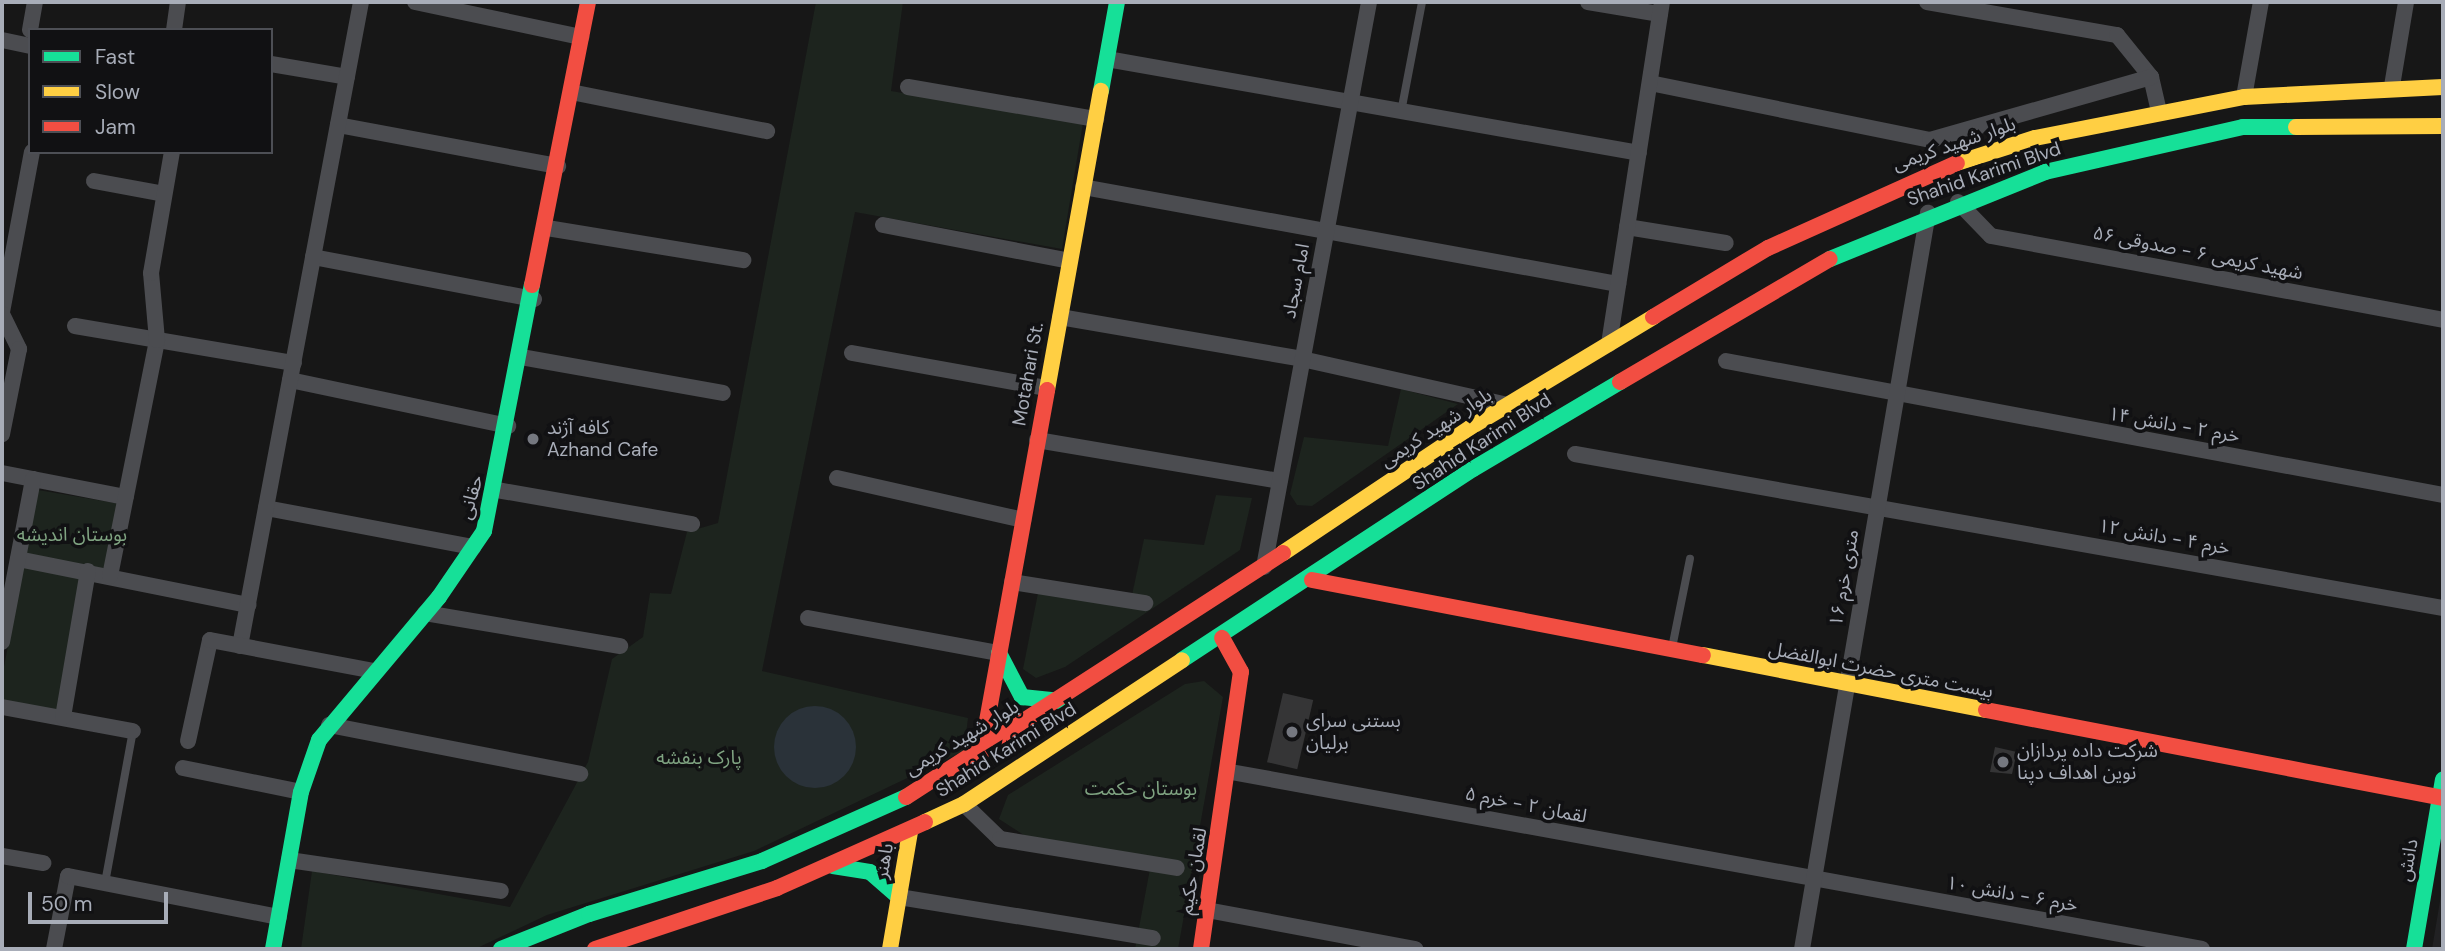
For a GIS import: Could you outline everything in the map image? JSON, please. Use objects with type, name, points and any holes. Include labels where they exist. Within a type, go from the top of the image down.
[{"type":"main road","name":"حقانی","points":[[273,949],[301,792],[330,725],[425,613],[473,547],[497,490],[588,2]]},
{"type":"main road","name":"Motahari St.","points":[[981,754],[1117,2]]},
{"type":"main road","name":"بلوار شهید کریمی","points":[[501,949],[589,914],[762,861],[903,799],[981,754],[1063,701],[1508,405],[1768,248],[1941,167],[2159,111],[2244,97],[2392,86],[2443,87]]},
{"type":"main road","name":"Shahid Karimi Blvd","points":[[595,949],[833,866],[910,832],[964,804],[1311,580],[1473,469],[1699,331],[1851,246],[1928,213],[2045,172],[2243,127],[2443,126]]},
{"type":"main road","name":"بیست متری حضرت ابوالفضل","points":[[1311,580],[2442,798]]},
{"type":"main road","name":"لقمان حکیم","points":[[1201,949],[1231,772],[1241,672],[1222,638]]},
{"type":"main road","points":[[999,653],[1022,697],[1035,704],[1063,701]]},
{"type":"main road","name":"دانش","points":[[2413,949],[2442,798],[2443,779]]},
{"type":"main road","name":"باهنر","points":[[890,949],[910,832]]},
{"type":"main road","name":"باهنر","points":[[833,866],[870,872],[899,897]]},
{"type":"street","points":[[31,28],[35,2]]},
{"type":"street","points":[[174,28],[178,2]]},
{"type":"street","points":[[240,646],[361,2]]},
{"type":"street","points":[[415,2],[582,37]]},
{"type":"street","name":"امام سجاد","points":[[1264,567],[1369,2]]},
{"type":"street","points":[[1588,2],[1661,8],[1609,344]]},
{"type":"street","points":[[1927,2],[2117,35],[2151,77],[2159,111]]},
{"type":"street","points":[[2244,97],[2261,2]]},
{"type":"street","points":[[2392,86],[2406,2]]},
{"type":"street","points":[[2,40],[28,38]]},
{"type":"street","points":[[1107,59],[1402,107],[1639,153]]},
{"type":"street","points":[[273,64],[347,77]]},
{"type":"street","points":[[1650,83],[1930,140],[2151,77]]},
{"type":"street","points":[[908,87],[1096,119]]},
{"type":"street","points":[[572,92],[767,131]]},
{"type":"street","points":[[338,125],[558,166]]},
{"type":"street","points":[[1930,140],[1941,167]]},
{"type":"street","points":[[2,434],[19,349],[2,313],[3,294],[33,154]]},
{"type":"street","points":[[110,576],[157,340],[151,273],[172,154]]},
{"type":"street","points":[[94,181],[164,194]]},
{"type":"street","points":[[1083,187],[1325,236],[1618,284]]},
{"type":"street","name":"شهید کریمی ۶ - صدوقی ۵۶","points":[[1958,202],[1991,236],[2443,320]]},
{"type":"street","name":"۱۶ متری خرم","points":[[1802,949],[1928,213]]},
{"type":"street","points":[[883,225],[1070,261]]},
{"type":"street","points":[[1627,227],[1726,243]]},
{"type":"street","points":[[547,228],[743,260]]},
{"type":"street","points":[[313,257],[534,299]]},
{"type":"street","points":[[1060,317],[1303,359],[1508,405]]},
{"type":"street","points":[[75,326],[294,363]]},
{"type":"street","points":[[852,353],[1047,388]]},
{"type":"street","points":[[521,357],[723,393]]},
{"type":"street","name":"خرم ۲ - دانش ۱۴","points":[[1726,360],[1896,397],[2443,495]]},
{"type":"street","points":[[290,380],[508,426]]},
{"type":"street","points":[[1037,440],[1280,481]]},
{"type":"street","name":"خرم ۴ - دانش ۱۲","points":[[1574,454],[2443,608]]},
{"type":"street","points":[[2,473],[126,497]]},
{"type":"street","points":[[837,478],[1023,520]]},
{"type":"street","points":[[2,642],[33,479]]},
{"type":"street","points":[[497,490],[692,524]]},
{"type":"street","points":[[266,508],[473,547]]},
{"type":"street","points":[[18,559],[248,605]]},
{"type":"street","points":[[64,718],[88,571]]},
{"type":"street","points":[[1012,582],[1144,603]]},
{"type":"street","points":[[425,613],[620,646]]},
{"type":"street","points":[[808,618],[999,653]]},
{"type":"street","points":[[188,741],[210,640],[374,671]]},
{"type":"street","points":[[2,707],[133,731]]},
{"type":"street","points":[[330,725],[580,774]]},
{"type":"street","points":[[183,768],[301,792]]},
{"type":"street","name":"لقمان ۲ - خرم ۵","points":[[1231,772],[1814,880]]},
{"type":"street","points":[[964,804],[1000,839],[1177,868]]},
{"type":"street","points":[[2,856],[43,863]]},
{"type":"street","points":[[289,860],[501,891]]},
{"type":"street","points":[[54,949],[68,876],[279,917]]},
{"type":"street","name":"خرم ۶ - دانش ۱۰","points":[[1814,880],[2202,949]]},
{"type":"street","points":[[899,897],[1153,938]]},
{"type":"street","points":[[1207,910],[1415,949]]},
{"type":"lane","points":[[1402,107],[1422,2]]},
{"type":"lane","points":[[1671,650],[1690,559]]},
{"type":"lane","points":[[105,883],[133,731]]},
{"type":"shaded area","points":[[807,706],[823,706],[838,713],[849,724],[856,739],[853,763],[844,776],[823,788],[807,788],[792,781],[781,770],[774,755],[774,739],[781,724],[792,713]]},
{"type":"shaded area","points":[[2443,883],[2443,949],[2432,949]]},
{"type":"green space","name":"پارک بنفشه","points":[[816,2],[903,2],[891,91],[1083,123],[1062,249],[855,212],[762,671],[968,718],[964,751],[754,851],[547,915],[475,949],[301,949],[312,871],[510,907],[588,762],[612,659],[643,637],[650,593],[671,594],[687,532],[718,523]]},
{"type":"green space","points":[[1401,389],[1458,404],[1312,506],[1297,505],[1290,494],[1304,437],[1388,446]]},
{"type":"green space","name":"بوستان اندیشه","points":[[38,490],[121,504],[106,578],[84,573],[60,714],[2,708],[2,677]]},
{"type":"green space","points":[[1216,495],[1252,498],[1240,550],[1065,667],[1036,678],[1023,669],[1040,583],[1132,595],[1144,539],[1204,545]]},
{"type":"green space","name":"بوستان حکمت","points":[[1204,681],[1223,697],[1178,949],[1135,949],[1152,858],[1027,837],[999,819],[1008,795],[1185,684]]},
{"type":"building","name":"بستنی سرای برلیان","points":[[1283,693],[1313,700],[1297,769],[1267,762]]},
{"type":"building","name":"شرکت داده پردازان نوین اهداف دپنا","points":[[1995,747],[2017,752],[2012,774],[1990,772]]},
{"type":"traffic: fast","points":[[1101,91],[1117,2]]},
{"type":"traffic: fast","points":[[1830,259],[2045,172],[2243,127],[2296,127]]},
{"type":"traffic: fast","points":[[273,949],[301,792],[319,740],[439,597],[484,531],[532,285]]},
{"type":"traffic: fast","points":[[1182,660],[1473,469],[1620,382]]},
{"type":"traffic: fast","points":[[999,653],[1022,697],[1061,701]]},
{"type":"traffic: fast","points":[[2414,949],[2443,779]]},
{"type":"traffic: fast","points":[[501,949],[589,914],[762,861],[906,797]]},
{"type":"traffic: fast","points":[[833,866],[870,872],[899,897]]},
{"type":"traffic: slow","points":[[1957,163],[2035,138],[2244,97],[2443,87]]},
{"type":"traffic: slow","points":[[1047,390],[1101,91]]},
{"type":"traffic: slow","points":[[2296,127],[2443,126]]},
{"type":"traffic: slow","points":[[1283,553],[1471,427],[1653,317]]},
{"type":"traffic: slow","points":[[1703,655],[1986,710]]},
{"type":"traffic: slow","points":[[925,822],[964,804],[1182,660]]},
{"type":"traffic: slow","points":[[890,949],[910,832]]},
{"type":"traffic: jam","points":[[532,285],[588,2]]},
{"type":"traffic: jam","points":[[1653,317],[1768,248],[1957,163]]},
{"type":"traffic: jam","points":[[1620,382],[1830,259]]},
{"type":"traffic: jam","points":[[981,754],[1047,390]]},
{"type":"traffic: jam","points":[[906,797],[1283,553]]},
{"type":"traffic: jam","points":[[1312,580],[1703,655]]},
{"type":"traffic: jam","points":[[1201,949],[1241,672],[1222,638]]},
{"type":"traffic: jam","points":[[1986,710],[2443,798]]},
{"type":"traffic: jam","points":[[595,949],[777,888],[925,822]]},
{"type":"place","name":"کافه آژند Azhand Cafe","points":[[533,439]]},
{"type":"place","name":"بستنی سرای برلیان","points":[[1292,732]]},
{"type":"place","name":"شرکت داده پردازان نوین اهداف دپنا","points":[[2003,762]]}]
